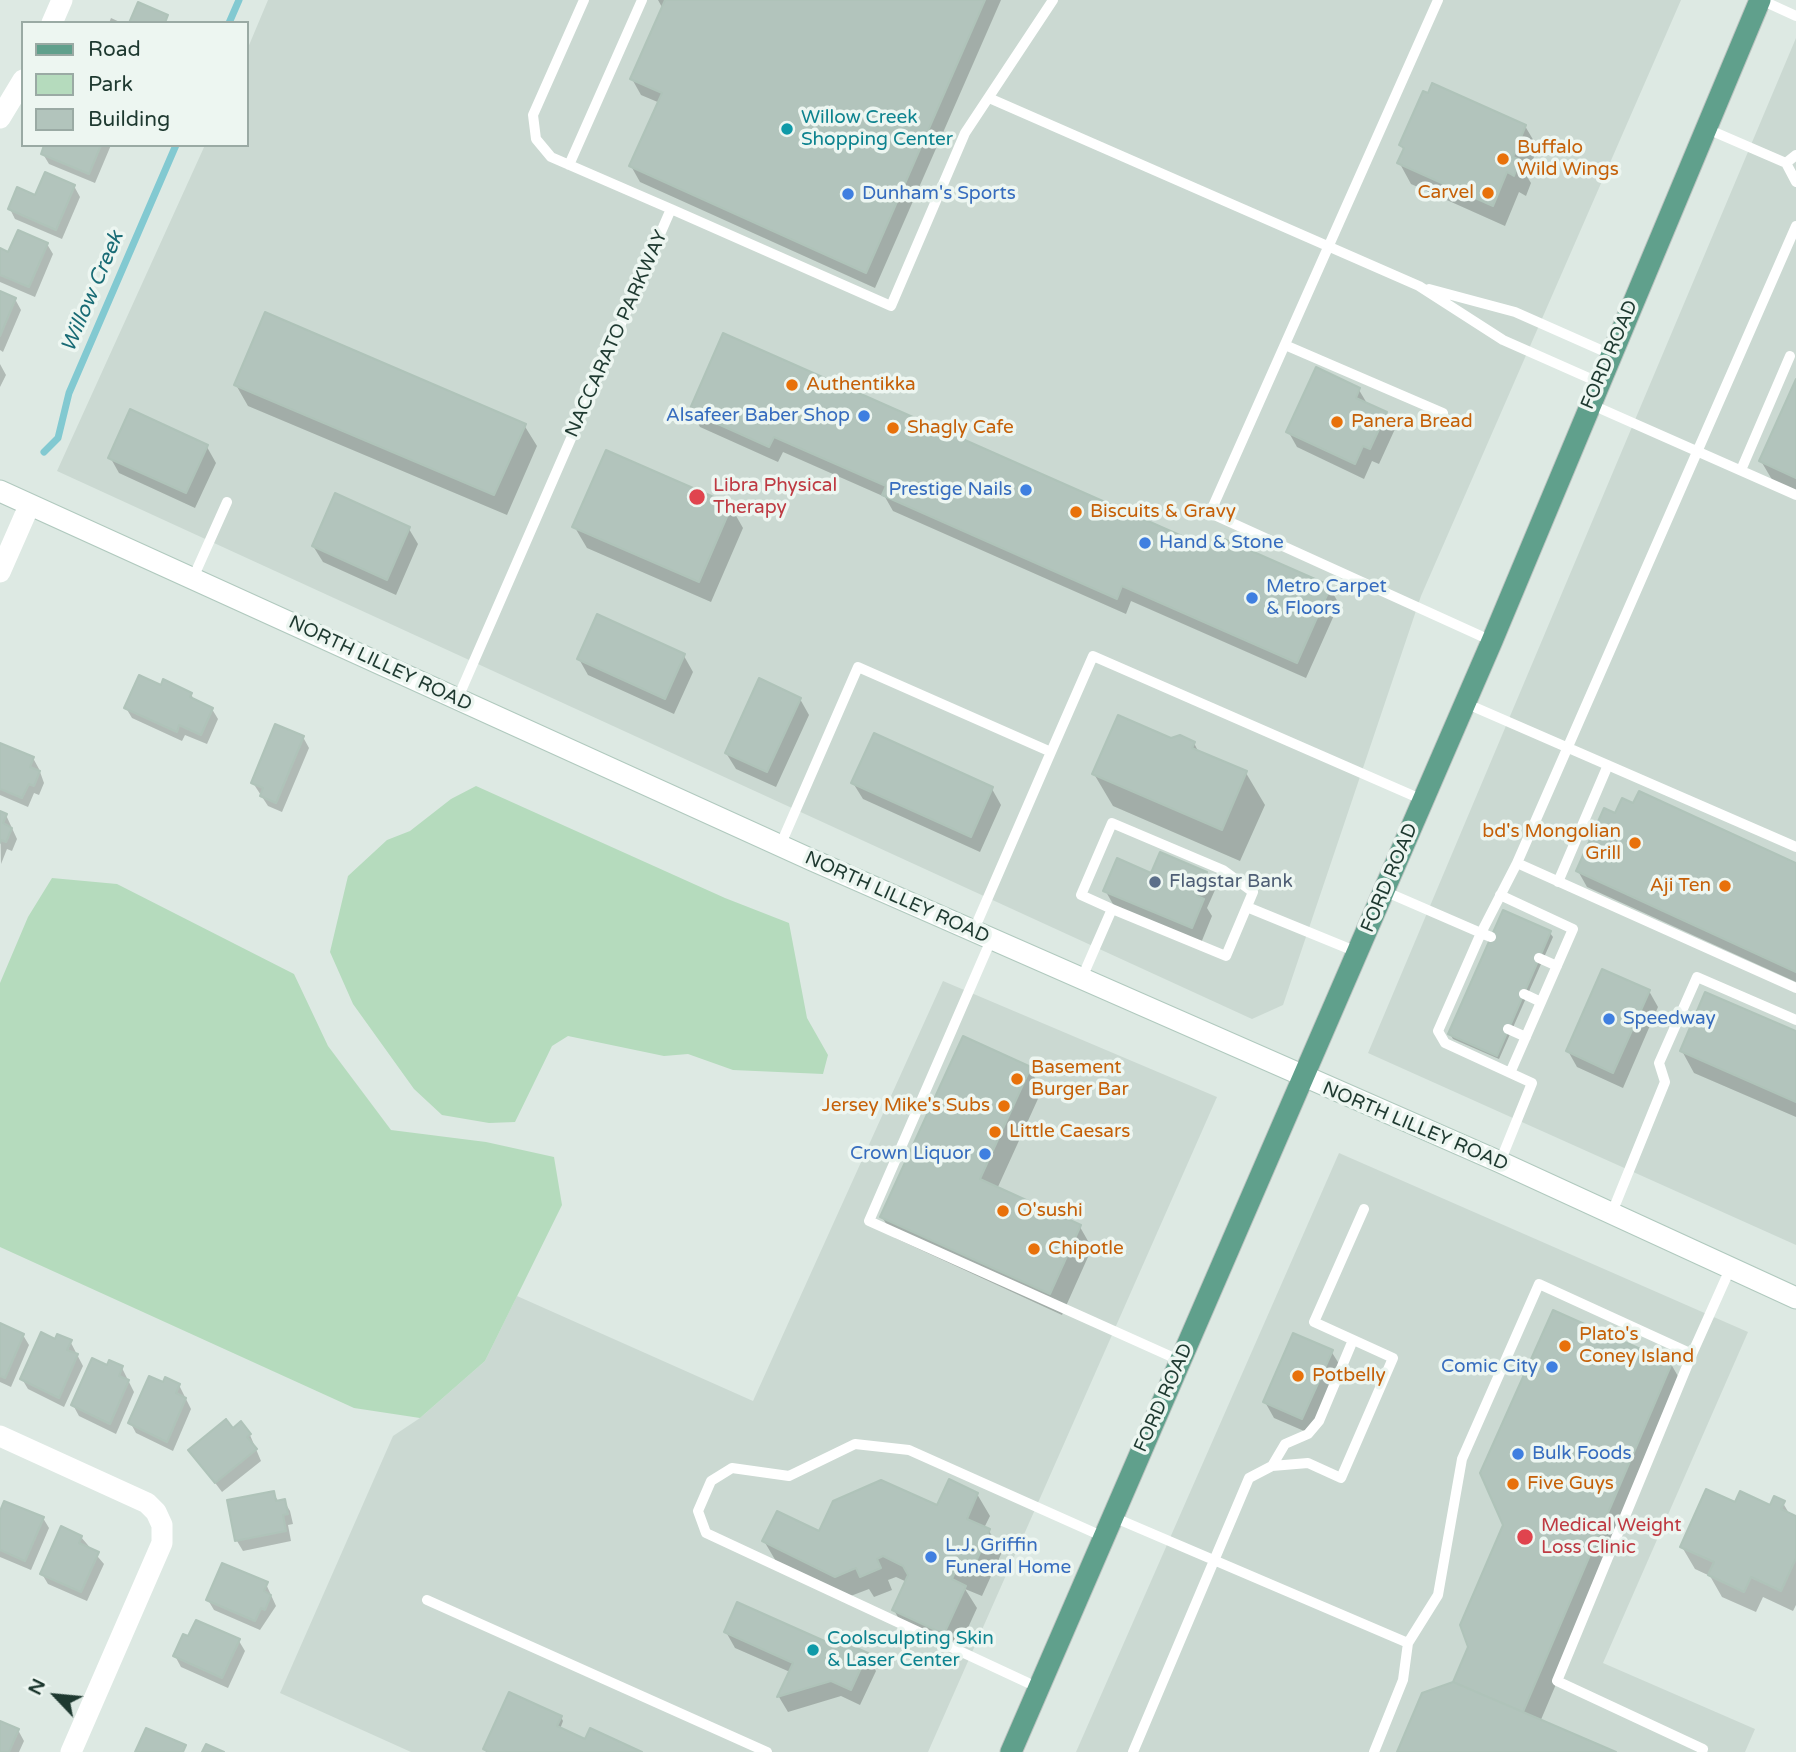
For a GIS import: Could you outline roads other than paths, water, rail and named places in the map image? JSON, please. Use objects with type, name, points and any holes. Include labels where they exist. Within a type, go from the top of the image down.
[{"type":"main road","name":"FORD ROAD","points":[[1011,1752],[1492,641],[1704,128],[1760,0]]},
{"type":"street","points":[[52,21],[62,0]]},
{"type":"street","points":[[0,118],[21,83]]},
{"type":"street","name":"NORTH LILLEY ROAD","points":[[0,491],[780,846],[1303,1079],[1500,1162],[1611,1216],[1796,1298]]},
{"type":"street","points":[[0,572],[29,506]]},
{"type":"street","points":[[0,1436],[147,1503],[156,1512],[162,1525],[162,1543],[71,1752]]},
{"type":"lane","name":"NACCARATO PARKWAY","points":[[457,700],[671,209],[569,165],[541,148],[533,127],[533,115],[584,0]]},
{"type":"lane","points":[[569,165],[642,0]]},
{"type":"lane","points":[[671,209],[891,306],[965,133],[1053,0]]},
{"type":"lane","points":[[1438,0],[1210,513],[1492,641]]},
{"type":"lane","points":[[1760,0],[1796,16]]},
{"type":"lane","points":[[989,98],[1419,286],[1503,340],[1598,382]]},
{"type":"lane","points":[[1704,128],[1786,163],[1796,182]]},
{"type":"lane","points":[[1786,163],[1796,155]]},
{"type":"lane","points":[[1500,1162],[1532,1083],[1445,1043],[1438,1031],[1455,1005],[1486,935],[1500,895],[1568,748],[1796,226]]},
{"type":"lane","points":[[1419,286],[1515,312],[1610,354]]},
{"type":"lane","points":[[1284,345],[1443,414]]},
{"type":"lane","points":[[1741,470],[1790,356]]},
{"type":"lane","points":[[1590,404],[1796,495]]},
{"type":"lane","points":[[192,578],[227,502]]},
{"type":"lane","points":[[1181,1361],[869,1221],[952,1029],[982,936],[1051,751],[1093,656],[1423,800]]},
{"type":"lane","points":[[780,846],[858,667],[1051,751]]},
{"type":"lane","points":[[1465,703],[1796,847]]},
{"type":"lane","points":[[1558,882],[1608,765]]},
{"type":"lane","points":[[1112,823],[1223,870],[1253,892],[1247,907],[1226,956],[1081,895],[1112,823]]},
{"type":"lane","points":[[1517,863],[1796,988]]},
{"type":"lane","points":[[1384,891],[1486,935]]},
{"type":"lane","points":[[1500,895],[1573,929],[1510,1073]]},
{"type":"lane","points":[[1247,907],[1357,952]]},
{"type":"lane","points":[[1081,980],[1112,909]]},
{"type":"lane","points":[[1539,958],[1557,967]]},
{"type":"lane","points":[[1611,1216],[1665,1082],[1659,1063],[1697,977],[1796,1020]]},
{"type":"lane","points":[[1524,994],[1541,1002]]},
{"type":"lane","points":[[1508,1029],[1526,1037]]},
{"type":"lane","points":[[1133,1752],[1250,1478],[1272,1466],[1308,1463],[1340,1478],[1393,1358],[1314,1322],[1364,1209]]},
{"type":"lane","points":[[1702,1752],[1703,1749],[1557,1681],[1692,1354],[1730,1269]]},
{"type":"lane","points":[[1374,1752],[1403,1679],[1408,1643],[1438,1595],[1462,1459],[1539,1284],[1692,1354]]},
{"type":"lane","points":[[1272,1466],[1285,1444],[1308,1434],[1319,1421],[1353,1340]]},
{"type":"lane","points":[[1039,1688],[706,1533],[698,1511],[711,1481],[732,1468],[789,1476],[855,1444],[909,1450],[1104,1537]]},
{"type":"lane","points":[[1113,1517],[1408,1643]]},
{"type":"lane","points":[[427,1600],[767,1752]]},
{"type":"waterway","name":"Willow Creek","points":[[230,21],[239,0]]},
{"type":"waterway","name":"Willow Creek","points":[[44,452],[58,438],[69,393],[175,147]]},
{"type":"place","name":"Willow Creek Shopping Center","points":[[787,129]]},
{"type":"place","name":"Buffalo Wild Wings","points":[[1503,159]]},
{"type":"place","name":"Carvel","points":[[1488,193]]},
{"type":"place","name":"Dunham's Sports","points":[[848,194]]},
{"type":"place","name":"Authentikka","points":[[792,385]]},
{"type":"place","name":"Alsafeer Baber Shop","points":[[864,416]]},
{"type":"place","name":"Panera Bread","points":[[1337,422]]},
{"type":"place","name":"Shagly Cafe","points":[[893,428]]},
{"type":"place","name":"Prestige Nails","points":[[1026,490]]},
{"type":"place","name":"Libra Physical Therapy","points":[[697,497]]},
{"type":"place","name":"Biscuits & Gravy","points":[[1076,512]]},
{"type":"place","name":"Hand & Stone","points":[[1145,543]]},
{"type":"place","name":"Metro Carpet & Floors","points":[[1252,598]]},
{"type":"place","name":"bd's Mongolian Grill","points":[[1635,843]]},
{"type":"place","name":"Flagstar Bank","points":[[1155,882]]},
{"type":"place","name":"Aji Ten","points":[[1725,886]]},
{"type":"place","name":"Speedway","points":[[1609,1019]]},
{"type":"place","name":"Basement Burger Bar","points":[[1017,1079]]},
{"type":"place","name":"Jersey Mike's Subs","points":[[1004,1106]]},
{"type":"place","name":"Little Caesars","points":[[995,1132]]},
{"type":"place","name":"Crown Liquor","points":[[985,1154]]},
{"type":"place","name":"O'sushi","points":[[1003,1211]]},
{"type":"place","name":"Chipotle","points":[[1034,1249]]},
{"type":"place","name":"Plato's Coney Island","points":[[1565,1346]]},
{"type":"place","name":"Comic City","points":[[1552,1367]]},
{"type":"place","name":"Potbelly","points":[[1298,1376]]},
{"type":"place","name":"Bulk Foods","points":[[1518,1454]]},
{"type":"place","name":"Five Guys","points":[[1513,1484]]},
{"type":"place","name":"Medical Weight Loss Clinic","points":[[1525,1537]]},
{"type":"place","name":"L.J. Griffin Funeral Home","points":[[931,1557]]},
{"type":"place","name":"Coolsculpting Skin & Laser Center","points":[[813,1650]]}]
